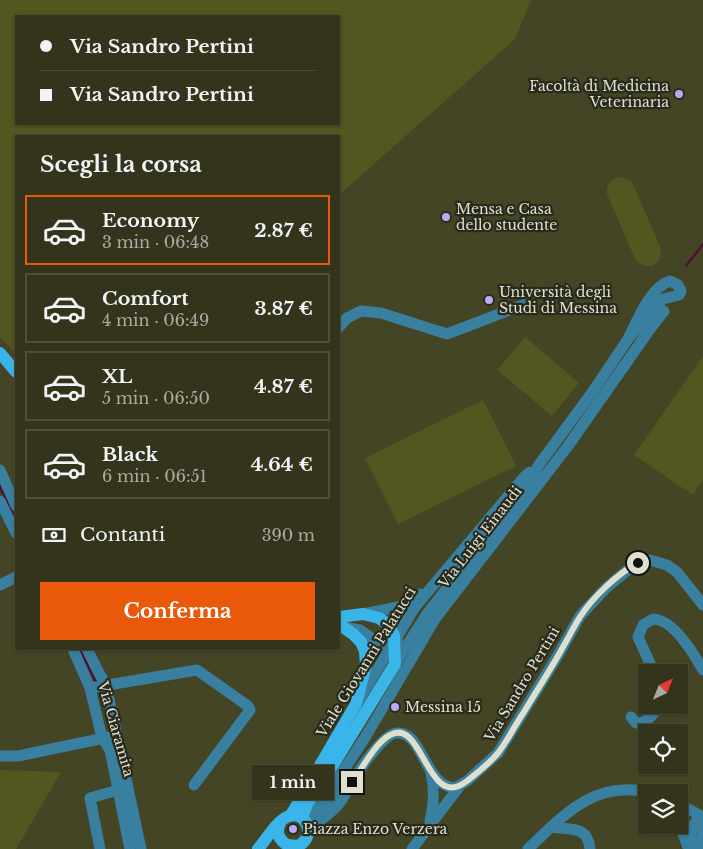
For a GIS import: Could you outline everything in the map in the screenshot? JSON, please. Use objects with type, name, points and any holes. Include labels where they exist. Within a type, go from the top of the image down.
[{"type":"main road","points":[[0,353],[15,371]]},
{"type":"main road","points":[[356,704],[366,665],[365,651],[358,638],[340,624],[363,614],[375,617],[386,624],[392,631],[395,664]]},
{"type":"main road","name":"Viale Giovanni Palatucci","points":[[305,820],[307,804],[395,664]]},
{"type":"main road","name":"Viale Giovanni Palatucci","points":[[305,820],[356,704]]},
{"type":"main road","points":[[258,849],[280,823],[287,816],[305,820],[305,841],[290,847],[282,842],[278,833],[280,823]]},
{"type":"street","points":[[670,281],[678,284],[681,291],[679,295],[663,299],[628,339],[643,309],[659,287],[670,281]]},
{"type":"street","points":[[340,326],[347,318],[361,311],[381,313],[447,334],[528,303]]},
{"type":"street","name":"Via Luigi Einaudi","points":[[305,820],[330,789],[370,729],[435,619],[568,446],[664,311]]},
{"type":"street","name":"Viale Giovanni Palatucci","points":[[395,664],[445,590],[531,481],[538,466],[586,402],[628,339]]},
{"type":"street","name":"Viale Giovanni Palatucci","points":[[356,704],[415,607],[525,476],[538,466]]},
{"type":"street","points":[[0,470],[15,504]]},
{"type":"street","points":[[0,501],[15,531]]},
{"type":"street","name":"Via Sandro Pertini","points":[[412,849],[459,787],[498,753],[588,606],[606,588],[630,568],[646,561],[658,561],[677,572],[703,605]]},
{"type":"street","points":[[0,585],[15,578]]},
{"type":"street","points":[[363,614],[403,606],[435,582]]},
{"type":"street","points":[[650,664],[638,637],[644,625],[653,619],[663,621],[669,626],[690,649],[703,670]]},
{"type":"street","points":[[340,624],[360,630],[380,644],[388,645],[416,631]]},
{"type":"street","name":"Via Ciaramita","points":[[74,650],[90,688],[102,738],[110,750],[141,849]]},
{"type":"street","name":"Via Ciaramita","points":[[88,650],[106,685],[118,734],[130,849]]},
{"type":"street","points":[[90,688],[199,670],[248,706],[250,710],[194,785]]},
{"type":"street","points":[[631,717],[636,723],[644,722],[652,714]]},
{"type":"street","points":[[305,820],[323,819],[338,805],[352,782],[384,740],[389,735],[396,733],[403,733],[409,736],[431,771],[443,785],[451,788],[459,787]]},
{"type":"street","points":[[0,756],[18,756],[118,734]]},
{"type":"street","points":[[429,826],[435,791],[431,771]]},
{"type":"street","points":[[328,802],[352,782]]},
{"type":"street","points":[[100,849],[90,798],[123,789]]},
{"type":"street","points":[[305,820],[326,811],[330,789]]},
{"type":"street","points":[[528,849],[575,806],[598,795],[620,790],[638,791]]},
{"type":"street","points":[[688,809],[702,817]]},
{"type":"street","points":[[702,817],[702,849]]},
{"type":"street","points":[[690,849],[691,828],[702,817]]},
{"type":"street","points":[[551,828],[578,830],[584,833],[590,841],[590,849]]},
{"type":"street","points":[[684,834],[690,849]]},
{"type":"shaded area","points":[[0,0],[531,0],[515,39],[340,194],[340,135],[15,135],[15,354],[0,338]]},
{"type":"shaded area","points":[[620,177],[629,180],[633,184],[661,249],[660,259],[653,266],[644,266],[636,261],[607,194],[607,187],[610,182]]},
{"type":"shaded area","points":[[525,337],[579,383],[552,416],[497,370]]},
{"type":"shaded area","points":[[703,356],[703,480],[693,495],[634,455]]},
{"type":"shaded area","points":[[483,400],[516,466],[398,524],[365,458]]},
{"type":"shaded area","points":[[0,770],[61,772],[16,849],[0,849]]},
{"type":"waterway","points":[[686,266],[703,244]]},
{"type":"waterway","points":[[0,487],[15,517]]},
{"type":"waterway","points":[[80,650],[95,681]]},
{"type":"place","name":"Facoltà di Medicina Veterinaria","points":[[679,94]]},
{"type":"place","name":"Mensa e Casa dello studente","points":[[446,217]]},
{"type":"place","name":"Università degli Studi di Messina","points":[[489,300]]},
{"type":"place","name":"Messina 15","points":[[395,707]]},
{"type":"place","name":"Piazza Enzo Verzera","points":[[293,829]]},
{"type":"route","points":[[352,782],[384,740],[389,735],[399,732],[409,736],[436,778],[443,785],[454,788],[467,781],[498,753],[580,616],[606,588],[638,563]]}]
